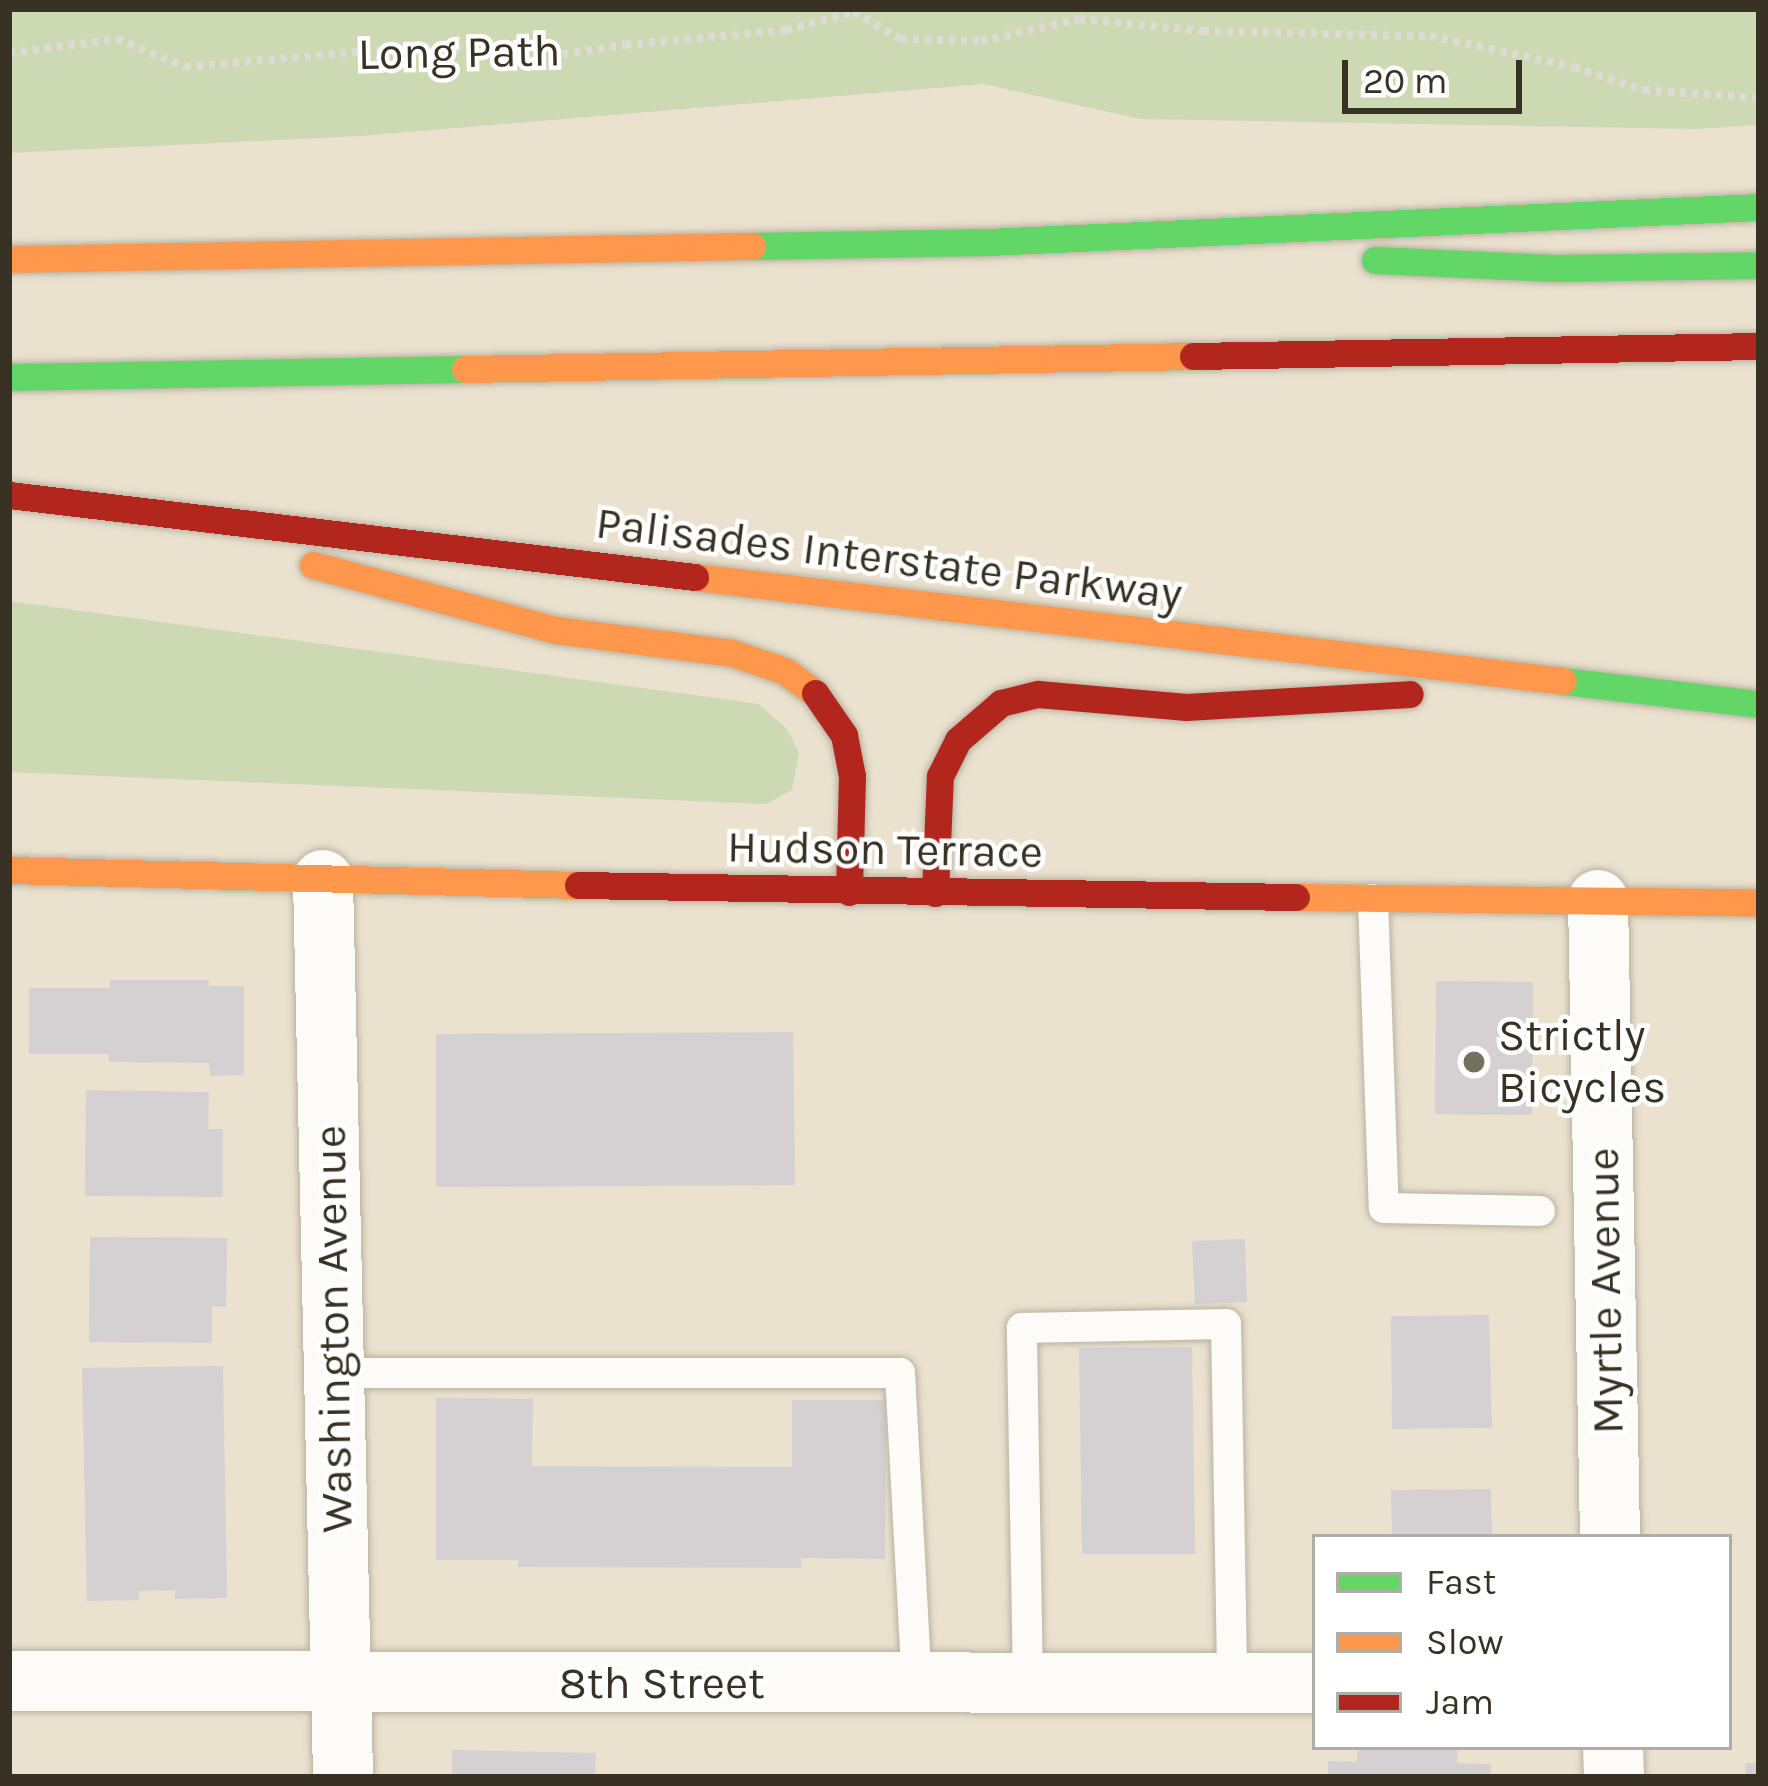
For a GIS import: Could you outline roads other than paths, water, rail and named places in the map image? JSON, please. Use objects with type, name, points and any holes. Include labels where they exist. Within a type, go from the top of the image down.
[{"type":"main road","points":[[9,259],[988,242],[1759,207]]},
{"type":"main road","points":[[988,242],[1294,256]]},
{"type":"main road","points":[[1341,258],[1552,268],[1759,265]]},
{"type":"main road","points":[[9,377],[1759,346]]},
{"type":"main road","name":"Palisades Interstate Parkway","points":[[9,495],[1759,704]]},
{"type":"main road","points":[[84,504],[556,630],[732,653],[785,671],[823,699],[844,735],[852,776],[849,892]]},
{"type":"main road","points":[[935,893],[937,794],[947,758],[986,714],[1018,698],[1060,694],[1186,707],[1591,684]]},
{"type":"main road","name":"Hudson Terrace","points":[[9,870],[849,892],[1759,903]]},
{"type":"street","name":"Washington Avenue","points":[[323,880],[343,1777]]},
{"type":"street","name":"Myrtle Avenue","points":[[1598,900],[1610,1534]]},
{"type":"street","name":"8th Street","points":[[9,1681],[1312,1683]]},
{"type":"lane","points":[[1373,899],[1384,1208],[1540,1210]]},
{"type":"lane","points":[[1028,1683],[1022,1328],[1226,1324],[1232,1682]]},
{"type":"lane","points":[[335,1373],[900,1373],[917,1684]]},
{"type":"place","name":"Strictly Bicycles","points":[[1474,1062]]}]
